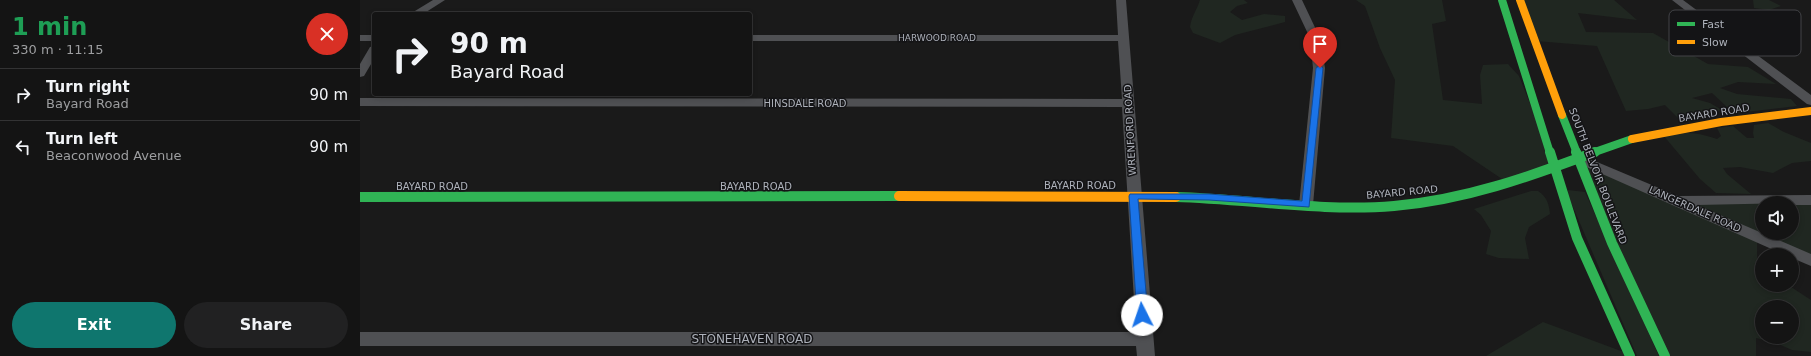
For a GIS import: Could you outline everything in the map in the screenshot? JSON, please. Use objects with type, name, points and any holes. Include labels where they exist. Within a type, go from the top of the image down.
[{"type":"street","points":[[419,12],[440,0]]},
{"type":"street","name":"WRENFORD ROAD","points":[[1121,0],[1129,103],[1133,196],[1145,347]]},
{"type":"street","points":[[1298,0],[1315,38],[1320,68],[1306,205]]},
{"type":"street","points":[[1502,0],[1577,238],[1630,356]]},
{"type":"street","name":"SOUTH BELVOIR BOULEVARD","points":[[1520,0],[1578,158],[1612,243],[1665,356]]},
{"type":"street","points":[[1677,0],[1690,10]]},
{"type":"street","points":[[360,38],[372,38]]},
{"type":"street","name":"HARWOOD ROAD","points":[[752,38],[1124,38]]},
{"type":"street","points":[[360,74],[372,53]]},
{"type":"street","points":[[1751,56],[1811,101]]},
{"type":"street","name":"HINSDALE ROAD","points":[[360,102],[1129,103]]},
{"type":"street","name":"BAYARD ROAD","points":[[360,198],[1133,196],[1209,197],[1306,205],[1363,207],[1422,204],[1463,196],[1523,178],[1617,143],[1657,133],[1811,111]]},
{"type":"street","name":"LANGERDALE ROAD","points":[[1578,158],[1811,260]]},
{"type":"street","points":[[1676,200],[1811,200]]},
{"type":"street","name":"STONEHAVEN ROAD","points":[[360,339],[1145,347]]},
{"type":"shaded area","points":[[1200,0],[1244,0],[1248,3],[1237,6],[1230,12],[1242,20],[1264,14],[1285,16],[1285,22],[1235,35],[1220,43],[1193,33],[1190,27]]},
{"type":"shaded area","points":[[1356,0],[1442,0],[1446,21],[1432,24],[1443,100],[1482,104],[1480,75],[1483,65],[1508,64],[1519,76],[1555,166],[1508,183],[1453,146],[1391,138],[1395,80],[1380,48],[1365,6]]},
{"type":"shaded area","points":[[1520,0],[1614,0],[1637,20],[1578,13],[1586,32],[1653,33],[1669,42],[1669,56],[1694,56],[1708,64],[1748,67],[1776,84],[1738,82],[1720,88],[1737,94],[1791,99],[1797,106],[1737,113],[1727,107],[1712,93],[1692,98],[1710,103],[1722,110],[1680,120],[1665,105],[1648,109],[1626,111],[1597,46],[1536,41]]},
{"type":"shaded area","points":[[1753,0],[1769,0],[1781,6],[1769,10],[1754,8]]},
{"type":"shaded area","points":[[1768,123],[1784,132],[1811,143],[1811,161],[1792,163],[1773,173],[1740,167],[1723,168],[1727,174],[1751,194],[1716,193],[1700,179],[1663,135],[1690,133],[1717,139],[1721,136],[1717,128],[1733,126],[1747,138],[1754,138],[1754,125]]},
{"type":"shaded area","points":[[1578,158],[1676,200],[1755,200],[1755,240],[1757,240],[1757,248],[1755,248],[1755,292],[1799,292],[1811,300],[1811,352],[1792,350],[1778,344],[1799,344],[1799,300],[1755,300],[1756,356],[1665,356]]},
{"type":"shaded area","points":[[1568,190],[1585,192],[1659,356],[1637,356],[1567,193]]},
{"type":"shaded area","points":[[1531,191],[1538,191],[1544,196],[1548,204],[1550,214],[1529,227],[1525,238],[1529,259],[1499,258],[1486,254],[1491,231],[1481,215],[1474,209]]},
{"type":"shaded area","points":[[1799,200],[1811,200],[1811,260],[1799,255],[1799,248],[1783,248],[1764,240],[1799,240]]},
{"type":"shaded area","points":[[1543,322],[1629,354],[1630,356],[1486,356]]},
{"type":"traffic: fast","points":[[1502,0],[1577,238],[1630,356]]},
{"type":"traffic: fast","points":[[1562,115],[1612,243],[1665,356]]},
{"type":"traffic: fast","points":[[1176,197],[1330,207],[1392,206],[1423,203],[1448,199],[1498,186],[1632,139]]},
{"type":"traffic: fast","points":[[360,197],[899,196]]},
{"type":"traffic: slow","points":[[1520,0],[1562,115]]},
{"type":"traffic: slow","points":[[1632,139],[1721,122],[1811,111]]},
{"type":"traffic: slow","points":[[899,196],[1176,197]]},
{"type":"route","points":[[1142,315],[1133,196],[1209,197],[1306,205],[1320,68]]}]
